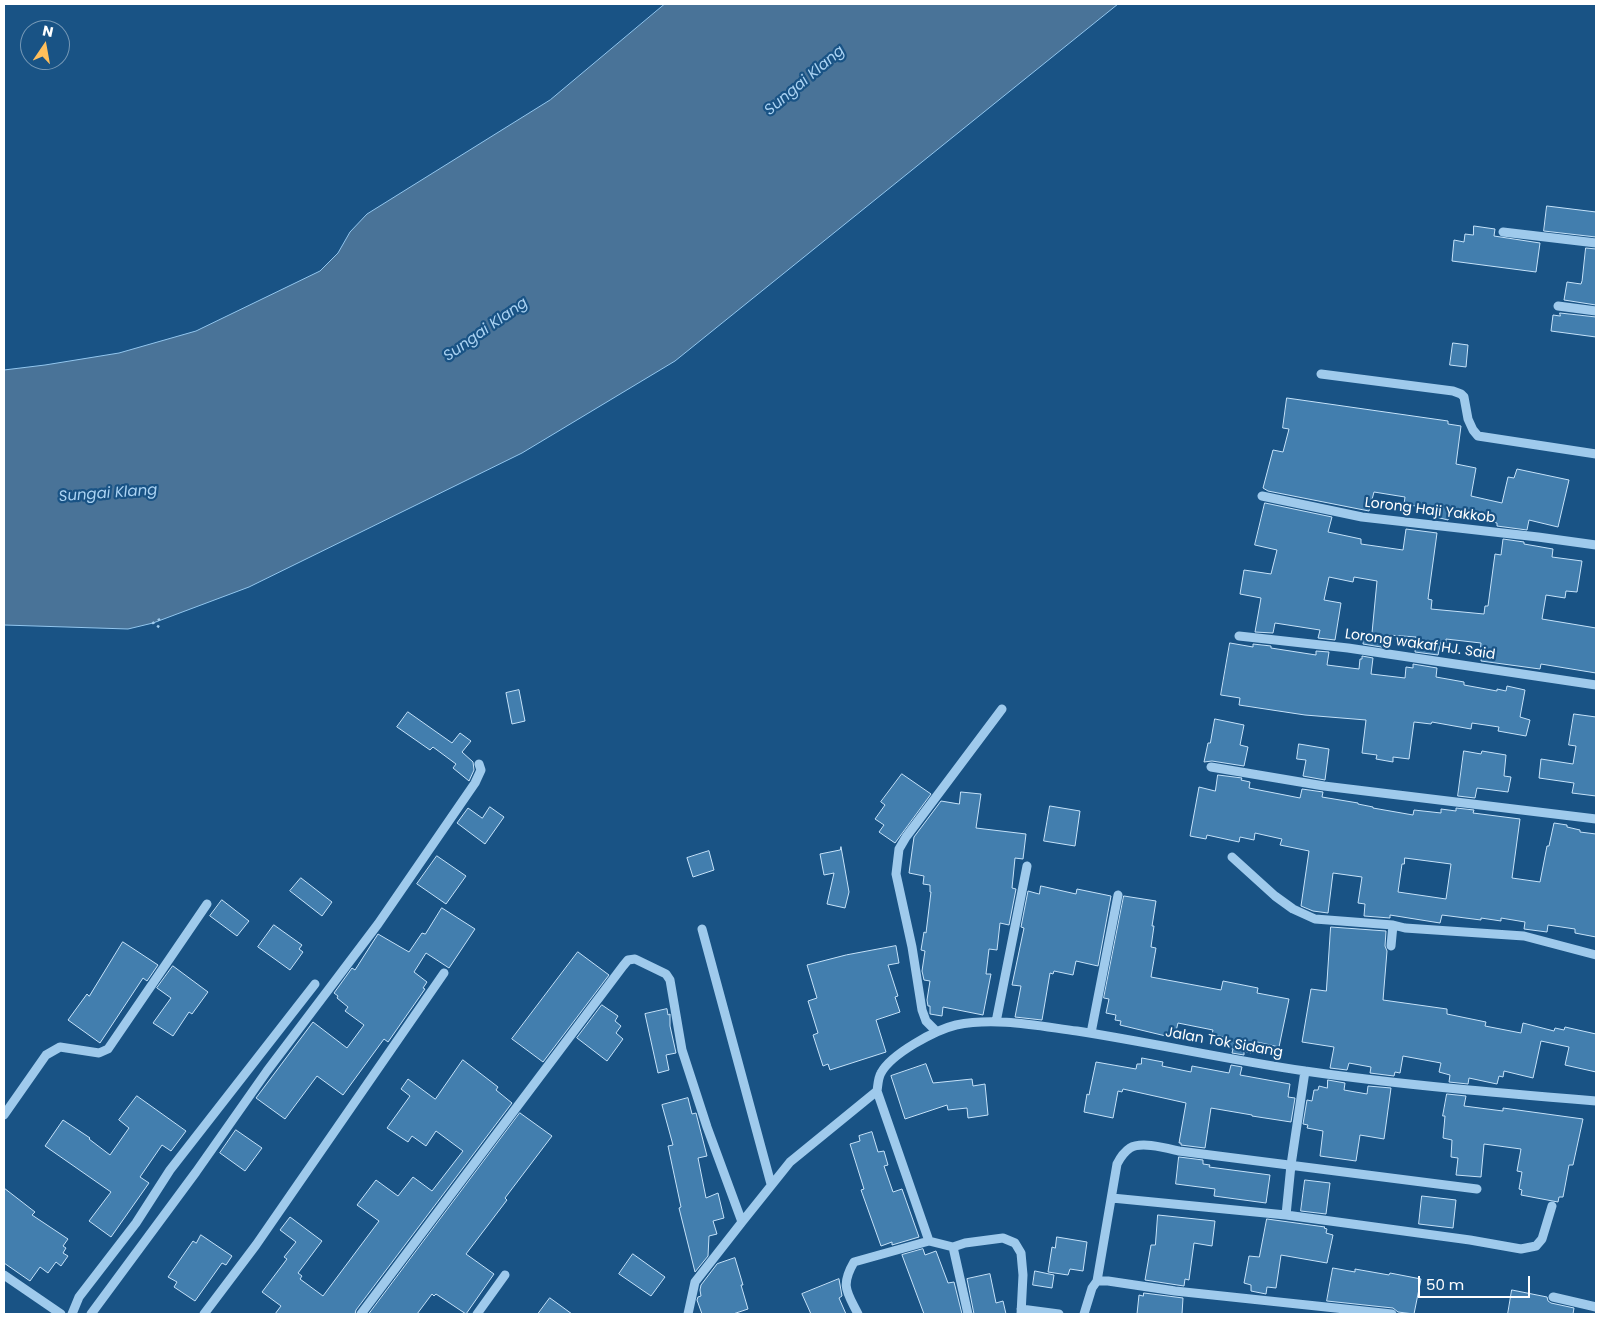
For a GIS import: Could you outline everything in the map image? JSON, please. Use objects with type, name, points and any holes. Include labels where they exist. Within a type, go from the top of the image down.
[{"type":"street","points":[[1503,232],[1596,243]]},
{"type":"street","points":[[1558,306],[1596,311]]},
{"type":"street","points":[[1321,374],[1453,390],[1464,397],[1468,419],[1478,436],[1596,454]]},
{"type":"street","name":"Lorong Haji Yakkob","points":[[1262,496],[1362,517],[1596,545]]},
{"type":"street","name":"Lorong wakaf HJ. Said","points":[[1239,636],[1348,648],[1596,685]]},
{"type":"street","points":[[936,1032],[926,1021],[922,1010],[912,948],[896,874],[899,849],[1002,709]]},
{"type":"street","points":[[91,1314],[196,1172],[267,1071],[378,924],[476,783],[480,770],[479,764]]},
{"type":"street","points":[[1210,767],[1324,786],[1596,819]]},
{"type":"street","points":[[1232,857],[1275,896],[1315,920],[1524,936],[1596,955]]},
{"type":"street","points":[[996,1022],[1027,866]]},
{"type":"street","points":[[1091,1033],[1118,895]]},
{"type":"street","points":[[4,1115],[46,1055],[60,1047],[99,1054],[108,1049],[207,904]]},
{"type":"street","points":[[1391,946],[1393,925]]},
{"type":"street","points":[[702,929],[771,1184]]},
{"type":"street","points":[[360,1314],[628,960],[635,959],[659,970],[666,974],[670,980],[682,1050],[707,1127],[742,1222]]},
{"type":"street","points":[[204,1314],[256,1245],[444,973]]},
{"type":"street","points":[[72,1314],[79,1297],[136,1224],[170,1170],[315,984]]},
{"type":"street","name":"Jalan Tok Sidang","points":[[877,1091],[880,1074],[891,1060],[936,1032],[956,1026],[996,1022],[1037,1025],[1091,1033],[1305,1071],[1478,1092],[1596,1101]]},
{"type":"street","points":[[1286,1215],[1291,1165],[1305,1071]]},
{"type":"street","points":[[688,1314],[695,1282],[771,1184],[790,1162],[877,1091],[929,1241]]},
{"type":"street","points":[[1084,1314],[1092,1288],[1097,1281],[1117,1164],[1123,1153],[1131,1146],[1147,1145],[1179,1151],[1477,1189]]},
{"type":"street","points":[[1112,1198],[1286,1215],[1529,1249],[1536,1246],[1542,1239],[1552,1206]]},
{"type":"street","points":[[858,1314],[845,1287],[848,1273],[854,1262],[929,1241],[953,1247],[973,1241],[1003,1238],[1015,1243],[1021,1253],[1023,1274],[1021,1311],[1059,1314]]},
{"type":"street","points":[[953,1247],[968,1314]]},
{"type":"street","points":[[4,1275],[60,1314]]},
{"type":"street","points":[[477,1314],[505,1275]]},
{"type":"street","points":[[1097,1281],[1392,1314]]},
{"type":"street","points":[[1553,1297],[1589,1309]]},
{"type":"path","points":[[160,619],[153,624],[162,629]]},
{"type":"water","name":"Sungai Klang","points":[[665,4],[1118,4],[675,361],[522,453],[249,587],[153,623],[128,629],[4,625],[4,370],[119,353],[196,331],[320,271],[338,253],[350,232],[367,214],[550,100]]},
{"type":"building","points":[[1547,206],[1596,212],[1596,237],[1544,231]]},
{"type":"building","points":[[1474,226],[1495,229],[1494,236],[1540,243],[1536,272],[1452,261],[1454,240],[1464,242],[1465,234],[1473,235]]},
{"type":"building","points":[[1586,248],[1596,249],[1596,305],[1564,300],[1567,282],[1581,284]]},
{"type":"building","points":[[1560,313],[1596,317],[1596,337],[1551,331],[1553,315],[1560,316]]},
{"type":"building","points":[[1453,343],[1468,345],[1466,367],[1450,365]]},
{"type":"building","points":[[1287,398],[1448,421],[1448,424],[1461,426],[1456,464],[1476,468],[1471,496],[1502,503],[1508,477],[1514,478],[1517,469],[1569,480],[1558,527],[1529,520],[1527,530],[1497,526],[1497,523],[1462,514],[1450,513],[1448,520],[1436,517],[1438,510],[1404,504],[1405,497],[1374,492],[1369,511],[1268,491],[1263,488],[1273,450],[1283,452],[1289,429],[1283,428]]},
{"type":"building","points":[[1265,503],[1332,517],[1328,532],[1361,539],[1361,544],[1403,550],[1406,529],[1437,533],[1428,599],[1432,600],[1431,609],[1484,614],[1485,606],[1488,606],[1495,554],[1501,555],[1503,539],[1553,549],[1552,557],[1582,561],[1577,592],[1566,591],[1565,598],[1546,595],[1542,619],[1596,628],[1596,673],[1541,664],[1540,669],[1481,661],[1481,643],[1446,639],[1446,643],[1441,642],[1438,655],[1415,652],[1416,637],[1388,635],[1387,648],[1363,644],[1364,632],[1372,633],[1377,581],[1354,577],[1353,582],[1329,577],[1324,600],[1341,603],[1335,640],[1318,638],[1320,630],[1275,623],[1273,633],[1255,632],[1261,598],[1240,594],[1244,570],[1271,574],[1277,550],[1255,545]]},
{"type":"building","points":[[1230,643],[1253,647],[1253,644],[1271,646],[1271,648],[1316,655],[1316,651],[1329,652],[1327,665],[1359,669],[1362,656],[1373,658],[1371,674],[1405,678],[1406,667],[1413,668],[1413,664],[1437,668],[1436,677],[1464,682],[1464,685],[1497,691],[1497,689],[1506,691],[1507,686],[1525,690],[1520,717],[1530,720],[1526,736],[1498,731],[1499,727],[1472,723],[1471,729],[1432,722],[1431,724],[1414,722],[1409,759],[1393,757],[1393,762],[1376,759],[1377,755],[1362,753],[1366,720],[1305,715],[1239,705],[1240,698],[1221,695]]},
{"type":"building","points":[[519,690],[525,721],[512,724],[506,693]]},
{"type":"building","points":[[408,712],[452,743],[460,733],[471,741],[462,752],[473,762],[474,770],[469,781],[453,768],[456,764],[433,747],[430,750],[397,727]]},
{"type":"building","points":[[1574,714],[1596,717],[1596,796],[1572,793],[1574,783],[1539,778],[1541,759],[1573,764],[1576,746],[1569,745]]},
{"type":"building","points":[[1215,719],[1244,725],[1240,745],[1248,747],[1244,766],[1212,761],[1204,762]]},
{"type":"building","points":[[1299,744],[1329,749],[1325,780],[1303,776],[1306,760],[1297,759]]},
{"type":"building","points":[[1464,751],[1481,754],[1482,751],[1506,755],[1504,776],[1511,777],[1508,792],[1477,788],[1475,798],[1458,796]]},
{"type":"building","points":[[902,774],[931,794],[895,843],[879,832],[884,825],[875,819],[885,805],[881,802]]},
{"type":"building","points":[[1218,775],[1242,778],[1241,780],[1250,782],[1249,788],[1300,798],[1302,789],[1323,792],[1322,797],[1413,815],[1414,810],[1441,813],[1441,809],[1456,811],[1456,808],[1474,810],[1473,813],[1520,819],[1512,878],[1540,882],[1547,846],[1549,846],[1554,823],[1567,825],[1567,827],[1580,830],[1580,832],[1596,834],[1596,937],[1575,933],[1575,929],[1548,925],[1547,932],[1524,929],[1525,922],[1501,918],[1501,921],[1481,918],[1481,920],[1442,915],[1440,923],[1390,915],[1390,918],[1364,916],[1365,904],[1358,903],[1362,877],[1333,873],[1328,913],[1313,911],[1301,906],[1309,851],[1280,845],[1282,839],[1255,833],[1254,840],[1240,837],[1239,842],[1207,835],[1206,839],[1190,836],[1199,787],[1215,791]],"holes":[[[1405,858],[1451,864],[1446,899],[1398,892],[1402,864],[1404,864]]]},
{"type":"building","points":[[961,792],[981,794],[976,828],[1026,834],[1023,859],[1015,858],[1012,888],[1016,889],[1009,925],[1000,923],[997,950],[989,949],[986,974],[991,974],[983,1015],[943,1007],[942,1016],[930,1014],[930,1006],[928,1006],[927,1000],[930,981],[924,980],[922,971],[925,951],[921,950],[924,932],[926,933],[931,892],[930,885],[923,884],[924,876],[909,873],[914,837],[941,801],[959,804]]},
{"type":"building","points":[[1050,806],[1080,811],[1075,846],[1044,841]]},
{"type":"building","points":[[490,807],[504,817],[485,844],[457,823],[468,808],[482,818]]},
{"type":"building","points":[[841,847],[849,892],[845,908],[827,904],[834,873],[824,875],[820,854],[840,850]]},
{"type":"building","points":[[709,851],[714,870],[693,877],[687,858]]},
{"type":"building","points":[[437,856],[466,876],[446,904],[417,884]]},
{"type":"building","points":[[301,878],[332,902],[322,916],[290,891]]},
{"type":"building","points":[[1041,886],[1076,894],[1077,889],[1111,896],[1098,966],[1076,961],[1073,975],[1054,971],[1053,974],[1050,973],[1042,1020],[1015,1017],[1021,986],[1012,985],[1024,928],[1021,927],[1028,891],[1039,894]]},
{"type":"building","points":[[1124,896],[1156,901],[1151,947],[1156,948],[1151,977],[1221,990],[1223,981],[1258,988],[1257,993],[1289,999],[1279,1047],[1253,1041],[1251,1053],[1244,1051],[1244,1055],[1232,1053],[1233,1049],[1221,1046],[1223,1037],[1212,1034],[1213,1030],[1178,1023],[1176,1031],[1171,1030],[1170,1037],[1120,1025],[1121,1021],[1115,1020],[1116,1015],[1106,1013],[1109,999],[1104,998]]},
{"type":"building","points":[[222,900],[249,921],[237,936],[210,916]]},
{"type":"building","points":[[442,908],[475,929],[449,968],[426,953],[414,972],[427,982],[423,988],[425,989],[388,1042],[384,1039],[343,1095],[317,1076],[285,1119],[256,1098],[313,1022],[347,1048],[364,1025],[345,1011],[348,1007],[334,993],[352,968],[355,970],[378,934],[409,952],[422,933],[425,934]]},
{"type":"building","points":[[274,925],[302,945],[299,949],[303,952],[290,970],[258,947]]},
{"type":"building","points":[[1331,927],[1386,931],[1385,946],[1387,951],[1383,1000],[1447,1009],[1447,1014],[1486,1022],[1485,1026],[1521,1033],[1523,1023],[1554,1031],[1555,1028],[1564,1030],[1565,1027],[1596,1034],[1596,1072],[1565,1065],[1569,1047],[1541,1041],[1533,1078],[1504,1071],[1503,1077],[1499,1076],[1497,1084],[1469,1078],[1468,1084],[1449,1082],[1450,1075],[1439,1072],[1441,1063],[1403,1056],[1400,1073],[1395,1072],[1394,1076],[1370,1073],[1371,1067],[1349,1063],[1347,1070],[1330,1068],[1334,1047],[1302,1042],[1311,989],[1326,991]]},
{"type":"building","points":[[123,942],[158,965],[147,981],[143,978],[100,1043],[68,1020],[87,994],[89,996]]},
{"type":"building","points":[[896,946],[899,963],[888,965],[898,996],[895,997],[900,1012],[876,1020],[886,1052],[830,1070],[828,1064],[823,1066],[813,1035],[818,1033],[808,1001],[817,998],[807,965],[846,955]]},
{"type":"building","points":[[578,952],[609,975],[543,1062],[512,1039]]},
{"type":"building","points":[[173,966],[208,992],[192,1014],[189,1012],[173,1036],[153,1023],[171,998],[157,988]]},
{"type":"building","points":[[602,1005],[618,1016],[615,1021],[621,1026],[616,1033],[623,1039],[607,1061],[577,1038]]},
{"type":"building","points":[[667,1009],[668,1015],[670,1014],[670,1026],[676,1053],[666,1055],[669,1070],[658,1073],[645,1014]]},
{"type":"building","points":[[1142,1058],[1163,1062],[1162,1066],[1191,1072],[1192,1066],[1229,1073],[1231,1065],[1242,1067],[1240,1075],[1290,1084],[1288,1097],[1295,1098],[1291,1122],[1211,1108],[1205,1148],[1181,1145],[1179,1143],[1186,1103],[1123,1089],[1122,1092],[1118,1091],[1113,1118],[1084,1112],[1096,1062],[1136,1069],[1137,1064],[1141,1064]]},
{"type":"building","points":[[463,1060],[498,1087],[496,1090],[512,1103],[356,1310],[355,1314],[275,1314],[281,1306],[262,1292],[287,1259],[284,1257],[296,1242],[280,1230],[290,1217],[322,1241],[298,1273],[302,1276],[300,1279],[323,1296],[379,1221],[357,1205],[376,1180],[398,1196],[413,1177],[432,1191],[463,1151],[436,1131],[426,1146],[412,1136],[408,1142],[387,1128],[410,1096],[401,1089],[408,1079],[435,1099]]},
{"type":"building","points":[[926,1064],[933,1083],[972,1079],[973,1086],[985,1084],[988,1115],[968,1118],[967,1108],[948,1110],[947,1105],[905,1119],[891,1076]]},
{"type":"building","points":[[1328,1080],[1345,1083],[1344,1090],[1367,1094],[1368,1086],[1391,1088],[1384,1139],[1360,1135],[1356,1161],[1320,1156],[1323,1131],[1307,1128],[1308,1125],[1303,1124],[1307,1100],[1312,1101],[1314,1090],[1318,1090],[1319,1086],[1327,1088]]},
{"type":"building","points":[[1447,1094],[1466,1096],[1464,1106],[1503,1111],[1503,1108],[1583,1119],[1573,1165],[1569,1165],[1563,1197],[1559,1197],[1558,1202],[1521,1195],[1522,1190],[1519,1189],[1522,1172],[1517,1171],[1521,1149],[1484,1144],[1481,1177],[1456,1175],[1458,1158],[1451,1157],[1452,1140],[1443,1138],[1445,1116],[1443,1116]]},
{"type":"building","points":[[137,1096],[186,1131],[171,1151],[162,1145],[140,1177],[149,1183],[111,1237],[89,1221],[111,1192],[45,1146],[63,1120],[90,1138],[110,1155],[129,1128],[119,1120]]},
{"type":"building","points":[[688,1098],[692,1114],[696,1113],[707,1156],[698,1158],[706,1198],[718,1193],[724,1218],[713,1221],[717,1234],[709,1236],[708,1256],[695,1272],[679,1208],[681,1207],[668,1146],[673,1145],[662,1105]]},
{"type":"building","points":[[520,1113],[552,1136],[466,1254],[494,1274],[466,1314],[436,1294],[434,1296],[432,1294],[417,1314],[369,1314]]},
{"type":"building","points":[[236,1130],[262,1148],[245,1171],[220,1153]]},
{"type":"building","points":[[872,1132],[878,1152],[884,1151],[888,1165],[884,1166],[893,1192],[902,1189],[919,1237],[892,1245],[892,1242],[881,1246],[861,1190],[864,1189],[850,1144],[860,1141],[859,1136]]},
{"type":"building","points":[[1179,1157],[1203,1160],[1203,1164],[1210,1165],[1209,1167],[1270,1175],[1266,1203],[1214,1196],[1215,1189],[1176,1184]]},
{"type":"building","points":[[1305,1180],[1330,1183],[1326,1214],[1301,1211]]},
{"type":"building","points":[[4,1188],[35,1212],[32,1215],[68,1239],[63,1246],[66,1248],[63,1253],[68,1256],[61,1266],[56,1262],[48,1273],[40,1267],[30,1281],[4,1263]]},
{"type":"building","points":[[1422,1196],[1456,1200],[1453,1228],[1419,1224]]},
{"type":"building","points":[[1158,1215],[1215,1221],[1212,1246],[1194,1243],[1189,1280],[1185,1279],[1184,1286],[1145,1280],[1151,1245],[1155,1245]]},
{"type":"building","points":[[1267,1219],[1325,1227],[1327,1229],[1326,1233],[1333,1235],[1327,1263],[1281,1255],[1276,1288],[1267,1287],[1266,1294],[1251,1291],[1251,1285],[1244,1283],[1249,1256],[1259,1257]]},
{"type":"building","points":[[201,1235],[232,1256],[226,1265],[222,1263],[195,1301],[174,1287],[177,1282],[168,1277],[193,1241],[196,1243]]},
{"type":"building","points":[[1057,1237],[1087,1242],[1083,1271],[1070,1269],[1068,1275],[1048,1272],[1052,1247],[1055,1248]]},
{"type":"building","points":[[923,1249],[925,1255],[936,1251],[948,1283],[954,1282],[962,1314],[924,1314],[902,1255]]},
{"type":"building","points":[[633,1254],[665,1277],[651,1296],[619,1274]]},
{"type":"building","points":[[735,1258],[748,1309],[733,1314],[702,1314],[697,1300],[701,1296],[701,1285],[717,1264]]},
{"type":"building","points":[[1333,1268],[1355,1272],[1355,1269],[1389,1275],[1390,1273],[1421,1279],[1414,1314],[1398,1312],[1393,1308],[1327,1301]]},
{"type":"building","points":[[1035,1271],[1054,1275],[1052,1288],[1033,1285]]},
{"type":"building","points":[[990,1274],[996,1303],[1003,1301],[1006,1314],[974,1314],[967,1279]]},
{"type":"building","points":[[839,1279],[842,1296],[839,1298],[846,1314],[811,1314],[802,1294]]},
{"type":"building","points":[[1512,1290],[1547,1297],[1551,1303],[1574,1308],[1573,1314],[1508,1314]]},
{"type":"building","points":[[1144,1293],[1183,1298],[1182,1314],[1137,1314],[1139,1295],[1143,1296]]},
{"type":"building","points":[[550,1298],[572,1314],[538,1314]]}]
